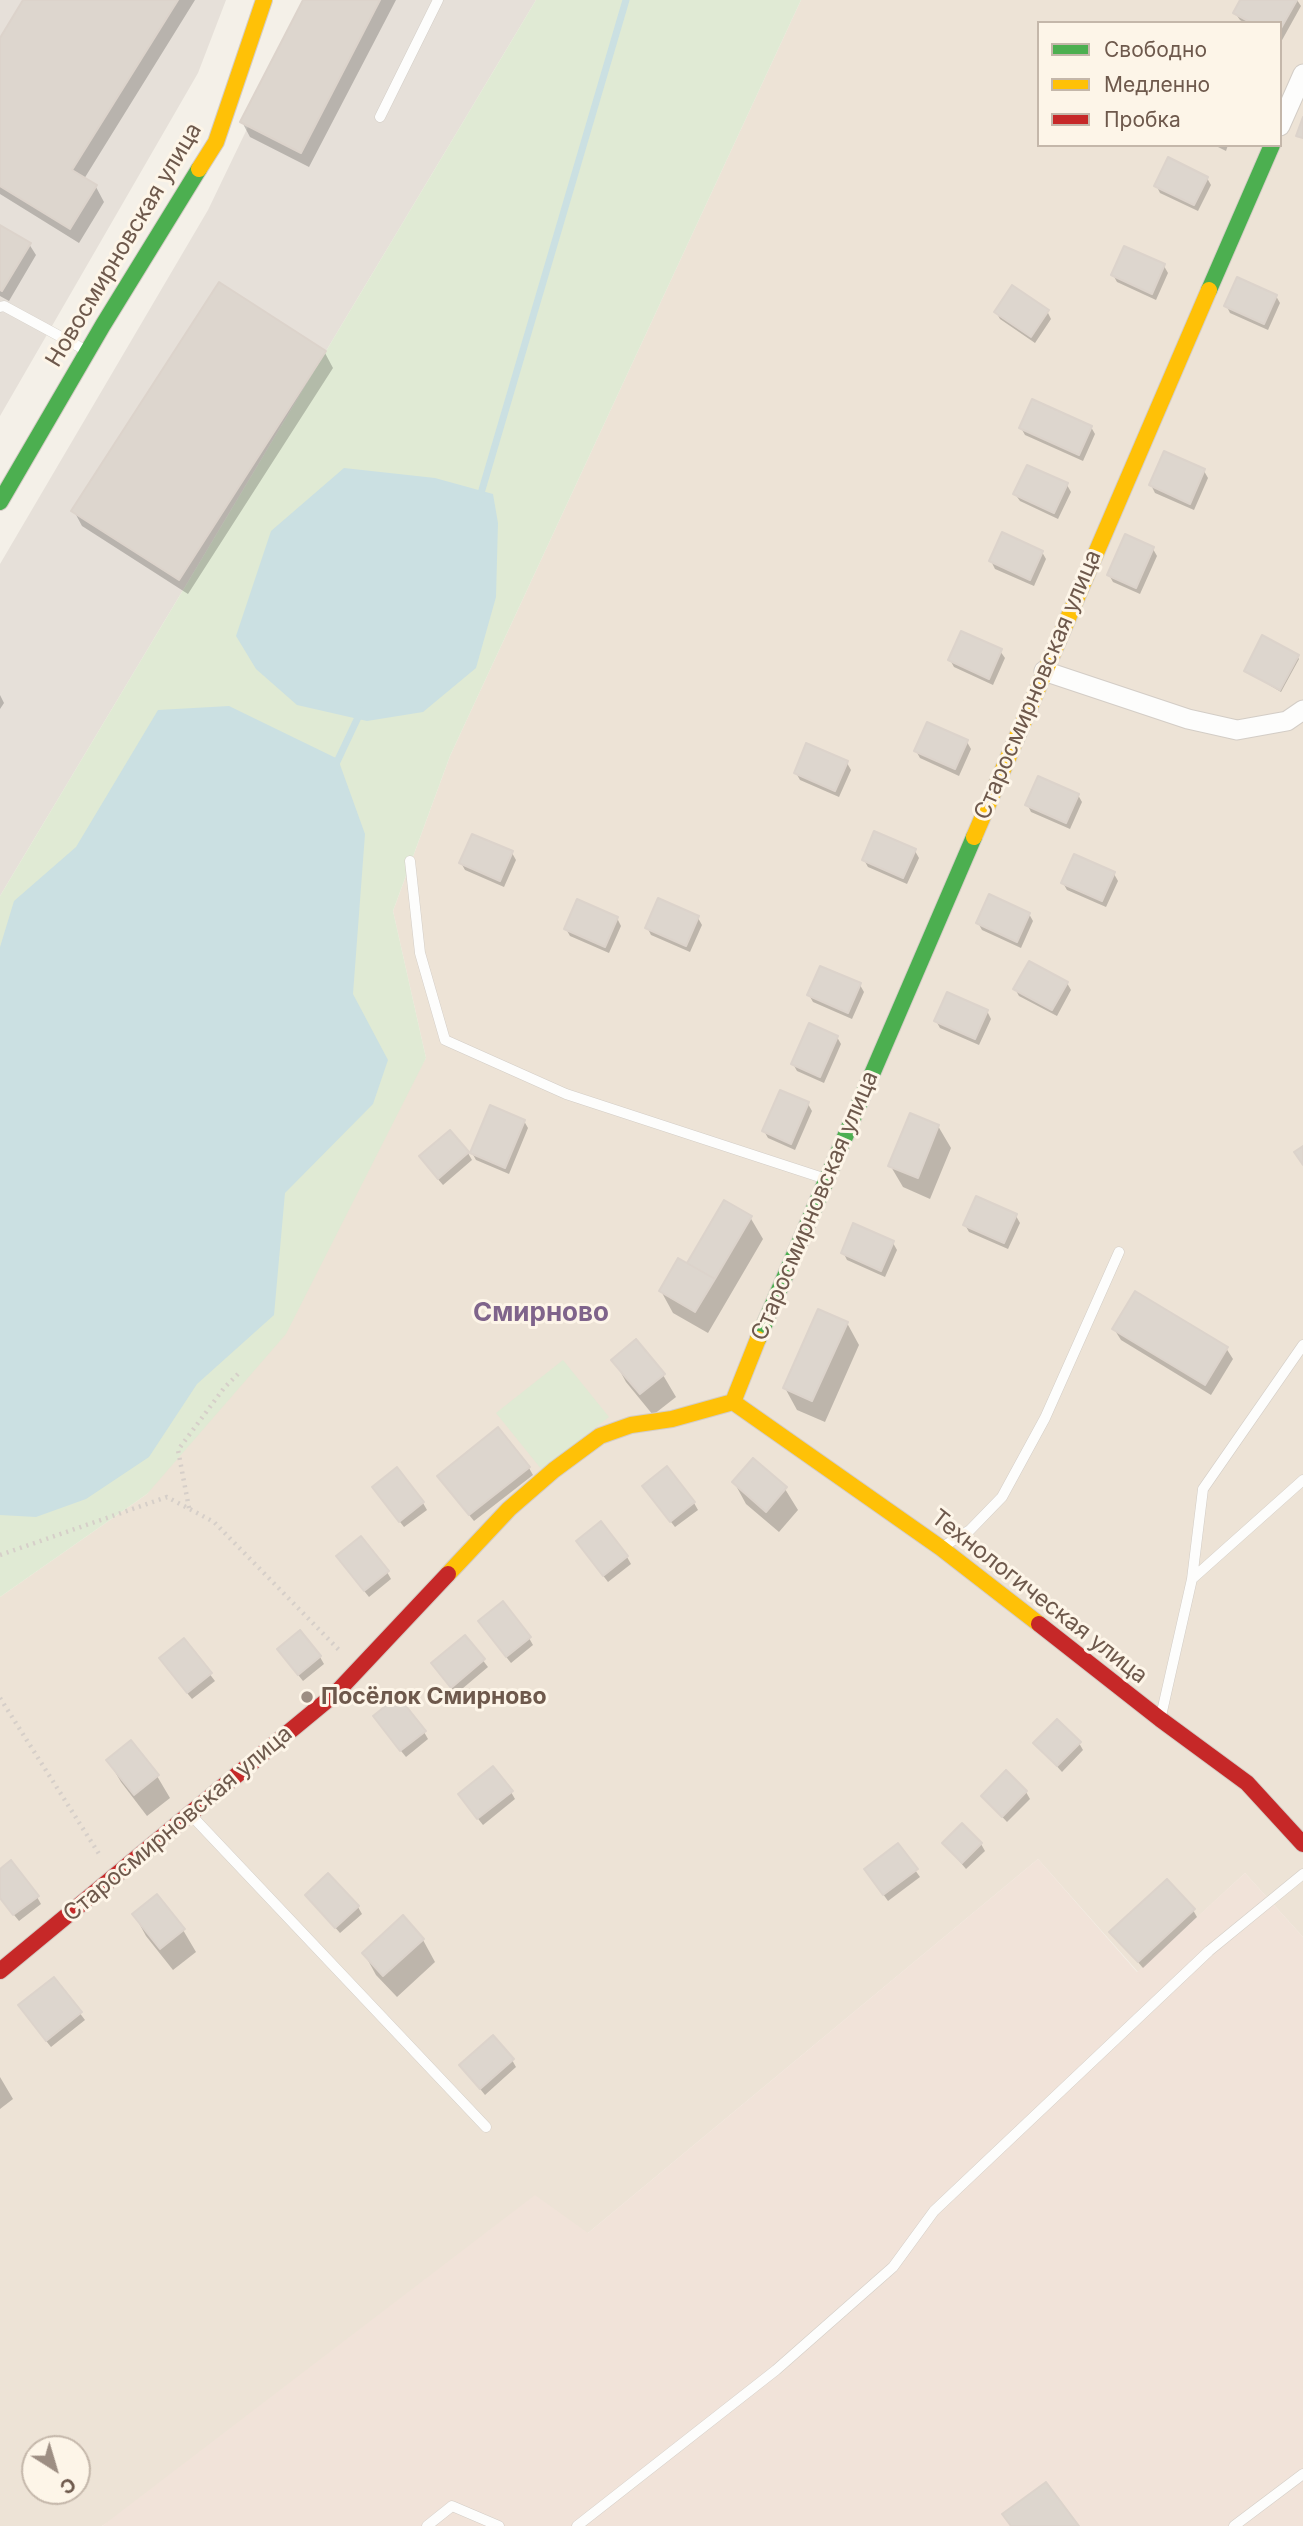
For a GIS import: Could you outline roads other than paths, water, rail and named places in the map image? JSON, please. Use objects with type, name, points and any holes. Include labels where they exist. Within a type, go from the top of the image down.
[{"type":"street","name":"Новосмирновская улица","points":[[0,502],[215,142],[264,0]]},
{"type":"street","points":[[1282,121],[1303,74]]},
{"type":"street","name":"Старосмирновская улица","points":[[0,1971],[336,1693],[509,1509],[554,1470],[600,1436],[631,1425],[672,1419],[733,1402],[763,1325],[1271,147]]},
{"type":"street","points":[[1044,671],[1188,719],[1237,730],[1287,721],[1303,710]]},
{"type":"street","name":"Технологическая улица","points":[[733,1402],[941,1548],[1160,1720],[1247,1783],[1303,1844]]},
{"type":"lane","points":[[380,117],[438,0]]},
{"type":"lane","points":[[0,307],[4,306],[88,351]]},
{"type":"lane","points":[[410,861],[420,953],[445,1040],[566,1094],[827,1179]]},
{"type":"lane","points":[[941,1548],[970,1530],[1002,1497],[1045,1418],[1119,1252]]},
{"type":"lane","points":[[1160,1720],[1192,1579],[1203,1489],[1303,1345]]},
{"type":"lane","points":[[1192,1579],[1303,1480]]},
{"type":"lane","points":[[190,1815],[486,2127]]},
{"type":"lane","points":[[577,2526],[776,2370],[893,2267],[934,2211],[1209,1951],[1303,1874]]},
{"type":"lane","points":[[1234,2526],[1303,2474]]},
{"type":"lane","points":[[427,2526],[452,2507],[499,2526]]},
{"type":"waterway","points":[[479,500],[626,0]]},
{"type":"waterway","points":[[335,766],[361,711]]},
{"type":"place","name":"Посёлок Смирново","points":[[307,1697]]},
{"type":"district","name":"Смирново","points":[[541,1313]]}]
